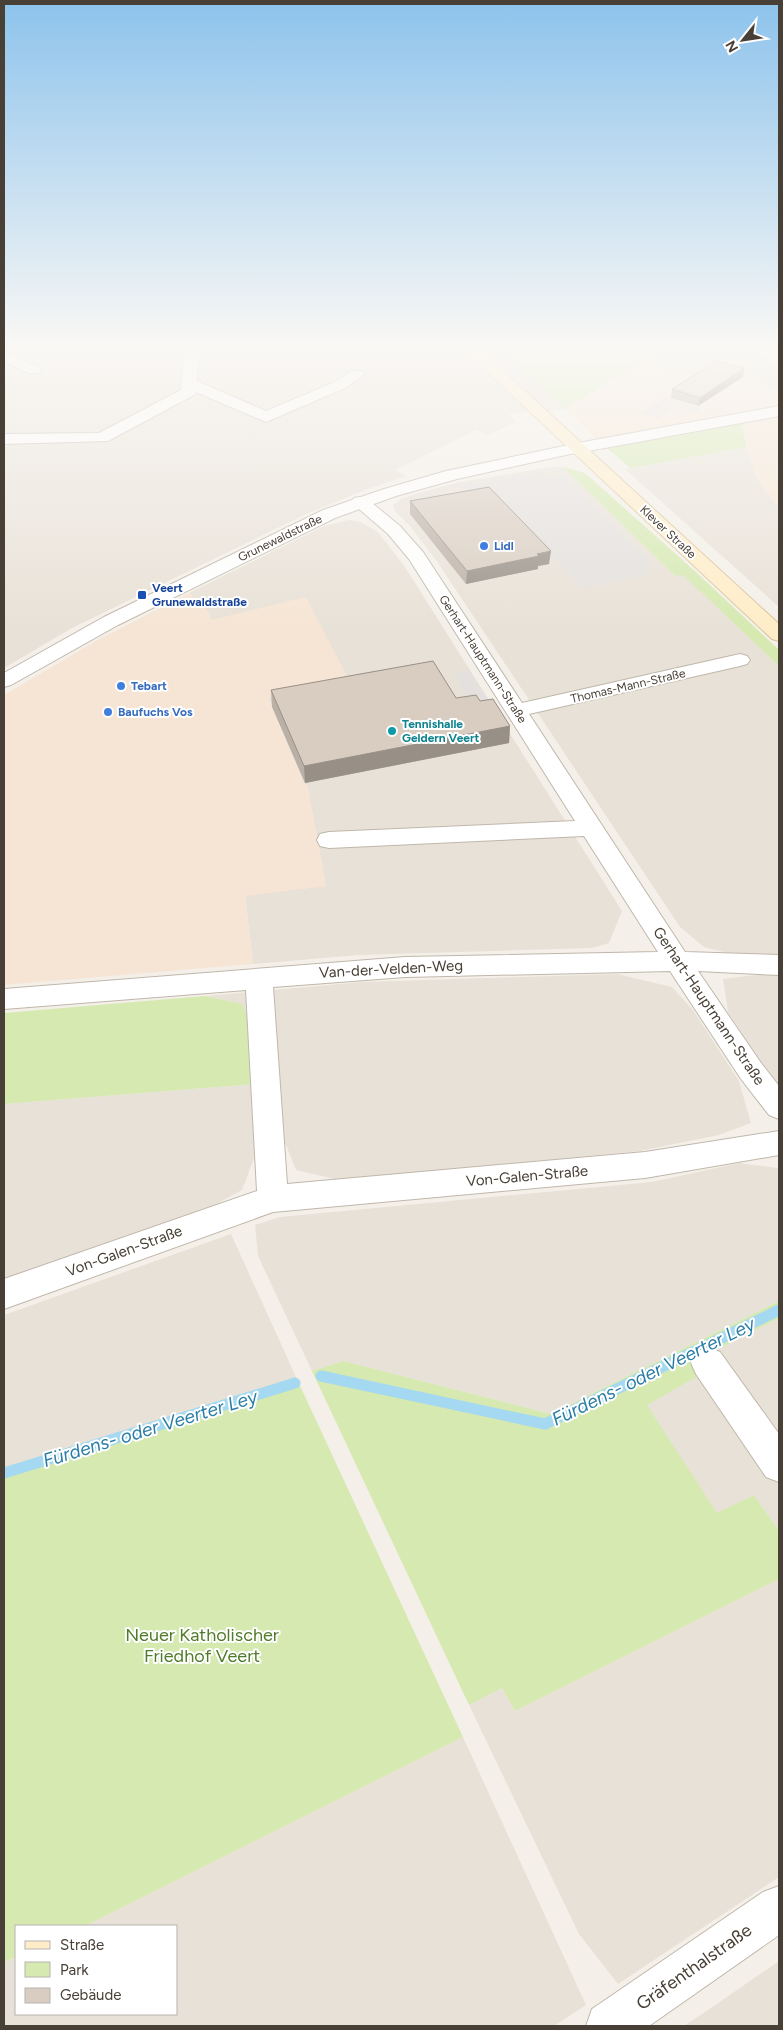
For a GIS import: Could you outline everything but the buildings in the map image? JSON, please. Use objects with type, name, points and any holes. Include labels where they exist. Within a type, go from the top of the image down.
[{"type":"main road","name":"Klever Straße","points":[[571,442],[779,635]]},
{"type":"street","name":"Grunewaldstraße","points":[[4,681],[60,648],[207,573],[293,530],[360,502],[448,475],[611,442]]},
{"type":"street","name":"Gerhart-Hauptmann-Straße","points":[[360,502],[394,530],[416,556],[677,961],[751,1071],[779,1107]]},
{"type":"street","name":"Thomas-Mann-Straße","points":[[516,712],[740,660]]},
{"type":"street","points":[[329,840],[592,828]]},
{"type":"street","name":"Van-der-Velden-Weg","points":[[4,999],[405,967],[677,961],[779,965]]},
{"type":"street","points":[[259,978],[273,1200]]},
{"type":"street","name":"Von-Galen-Straße","points":[[4,1294],[273,1200],[645,1165],[779,1143]]},
{"type":"street","points":[[708,1363],[779,1464]]},
{"type":"street","name":"Gräfenthalstraße","points":[[609,2026],[779,1908]]},
{"type":"shaded area","points":[[4,442],[452,442],[395,470],[407,476],[365,490],[304,515],[72,628],[4,668]]},
{"type":"shaded area","points":[[600,442],[615,442],[602,444]]},
{"type":"shaded area","points":[[746,442],[779,442],[779,507],[762,487],[756,475]]},
{"type":"shaded area","points":[[747,447],[762,487],[779,507],[779,607],[625,469]]},
{"type":"shaded area","points":[[551,467],[563,467],[675,576],[683,574],[779,666],[779,1085],[728,1012],[723,979],[755,975],[739,956],[704,947],[680,927],[436,560],[409,525],[395,511],[393,505],[401,499],[418,493],[460,482]]},
{"type":"shaded area","points":[[540,472],[545,478],[563,475],[655,565],[644,567],[649,574],[582,589],[496,495],[475,499],[463,485]]},
{"type":"shaded area","points":[[349,520],[361,522],[378,532],[405,567],[622,911],[609,943],[592,948],[358,955],[253,964],[245,895],[326,886],[307,784],[304,784],[268,697],[349,682],[211,620],[189,593],[324,526]]},
{"type":"shaded area","points":[[189,593],[210,613],[211,620],[306,597],[350,682],[268,698],[304,784],[307,784],[326,886],[245,896],[253,964],[4,985],[4,695],[96,641]]},
{"type":"shaded area","points":[[469,670],[495,711],[479,715],[454,673]]},
{"type":"shaded area","points":[[617,974],[672,987],[693,1010],[739,1081],[751,1123],[719,1135],[640,1151],[339,1180],[296,1170],[286,1145],[257,1150],[242,1190],[213,1206],[4,1279],[4,1104],[255,1084],[242,1004],[205,996],[363,982]]},
{"type":"shaded area","points":[[739,1163],[779,1168],[779,1301],[551,1414],[343,1361],[312,1371],[258,1256],[255,1225],[280,1217],[652,1182]]},
{"type":"shaded area","points":[[231,1234],[296,1377],[4,1468],[4,1315]]},
{"type":"shaded area","points":[[779,1318],[779,1454],[708,1354]]},
{"type":"shaded area","points":[[705,1372],[779,1478],[779,1531],[754,1495],[717,1514],[646,1404]]},
{"type":"shaded area","points":[[779,1579],[779,1877],[618,1984],[579,1934],[469,1705],[502,1688],[515,1711]]},
{"type":"shaded area","points":[[463,1737],[586,2005],[554,2026],[4,2026],[4,1962],[15,1957],[15,2015],[178,2015],[178,1925],[87,1925]]},
{"type":"shaded area","points":[[779,1961],[779,2026],[684,2026],[711,2008]]},
{"type":"green space","points":[[614,442],[746,442],[747,447],[630,468],[602,444]]},
{"type":"green space","points":[[563,467],[585,473],[696,572],[779,650],[779,666],[683,575],[675,576]]},
{"type":"green space","points":[[205,996],[242,1004],[250,1025],[255,1084],[4,1104],[4,1013]]},
{"type":"green space","points":[[779,1301],[779,1318],[697,1360],[705,1372],[647,1405],[717,1513],[754,1495],[779,1531],[779,1579],[515,1711],[502,1688],[469,1705],[312,1371],[343,1361],[551,1414]]},
{"type":"green space","name":"Neuer Katholischer Friedhof Veert","points":[[296,1377],[463,1737],[87,1925],[15,1925],[15,1957],[4,1962],[4,1468]]},
{"type":"waterway","name":"Fürdens- oder Veerter Ley","points":[[321,1376],[545,1424],[779,1310]]},
{"type":"waterway","name":"Fürdens- oder Veerter Ley","points":[[4,1473],[295,1383]]},
{"type":"place","name":"Lidl","points":[[484,546]]},
{"type":"place","name":"Veert Grunewaldstraße","points":[[142,595]]},
{"type":"place","name":"Tebart","points":[[121,686]]},
{"type":"place","name":"Baufuchs Vos","points":[[108,712]]},
{"type":"place","name":"Tennishalle Geldern Veert","points":[[392,731]]}]
